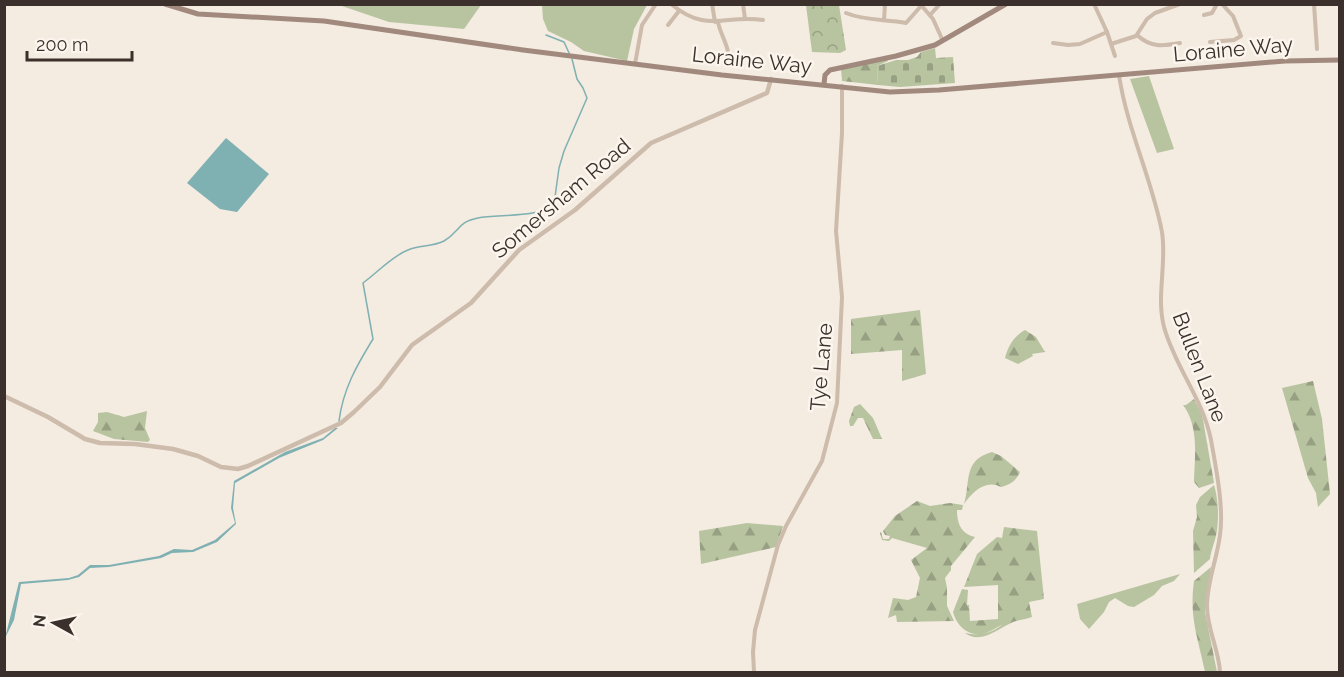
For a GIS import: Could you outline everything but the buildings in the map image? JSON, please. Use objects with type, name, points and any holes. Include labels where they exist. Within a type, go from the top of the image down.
[{"type":"main road","name":"Loraine Way","points":[[165,4],[198,14],[324,21],[722,75],[890,92],[939,90],[1285,61],[1340,60]]},
{"type":"main road","points":[[824,84],[827,72],[835,68],[896,56],[943,41],[1005,4]]},
{"type":"street","points":[[635,64],[642,25],[656,4]]},
{"type":"street","points":[[671,4],[697,20],[764,21]]},
{"type":"street","points":[[712,4],[716,22],[728,52]]},
{"type":"street","points":[[743,4],[746,19]]},
{"type":"street","points":[[884,20],[885,4]]},
{"type":"street","points":[[930,15],[940,4]]},
{"type":"street","points":[[1094,4],[1115,56]]},
{"type":"street","points":[[1112,44],[1137,35],[1153,15],[1180,4]]},
{"type":"street","points":[[1204,15],[1212,13],[1217,4]]},
{"type":"street","points":[[1209,42],[1234,40],[1241,35],[1232,14],[1222,4]]},
{"type":"street","points":[[1314,4],[1316,46]]},
{"type":"street","points":[[846,13],[859,18],[906,23],[921,5],[930,15],[943,41]]},
{"type":"street","points":[[668,25],[679,11]]},
{"type":"street","points":[[1053,43],[1077,44],[1107,32]]},
{"type":"street","points":[[1137,35],[1145,42],[1155,46],[1180,43]]},
{"type":"street","name":"Bullen Lane","points":[[1119,75],[1130,124],[1153,190],[1161,228],[1164,253],[1161,309],[1163,322],[1173,350],[1203,412],[1212,450],[1221,532],[1209,585],[1207,611],[1220,672]]},
{"type":"street","name":"Somersham Road","points":[[4,396],[48,417],[85,439],[100,443],[135,444],[173,449],[198,456],[221,467],[238,469],[248,466],[341,423],[367,401],[412,345],[471,303],[519,250],[574,210],[651,143],[767,93],[771,79]]},
{"type":"street","name":"Tye Lane","points":[[754,672],[755,630],[778,545],[822,461],[837,403],[842,297],[836,231],[842,134],[842,86]]},
{"type":"green space","points":[[481,4],[464,29],[389,22],[339,5]]},
{"type":"green space","points":[[542,5],[647,5],[634,29],[627,61],[584,51],[548,31],[543,19]]},
{"type":"green space","points":[[806,5],[839,5],[846,50],[840,53],[812,52]]},
{"type":"green space","points":[[935,48],[936,58],[953,57],[955,83],[900,87],[878,85],[877,66],[896,60],[908,60],[917,57],[921,52]]},
{"type":"green space","points":[[887,59],[888,61],[877,66],[878,85],[842,81],[841,69]]},
{"type":"green space","points":[[1149,76],[1174,149],[1157,153],[1130,79]]},
{"type":"green space","points":[[920,310],[926,374],[902,381],[902,350],[851,354],[851,319]]},
{"type":"green space","points":[[1025,330],[1036,337],[1045,352],[1032,354],[1033,356],[1018,364],[1005,358],[1012,342]]},
{"type":"green space","points":[[1313,381],[1322,419],[1330,494],[1318,507],[1316,493],[1308,478],[1282,388]]},
{"type":"green space","points":[[1194,399],[1202,414],[1214,483],[1199,488],[1194,482],[1194,432],[1192,422],[1183,405]]},
{"type":"green space","points":[[860,404],[873,418],[882,439],[873,439],[863,418],[858,418],[853,426],[850,426],[849,421],[854,407]]},
{"type":"green space","points":[[147,411],[145,428],[150,440],[148,442],[114,439],[93,431],[98,422],[98,413],[107,412],[124,417]]},
{"type":"green space","points":[[992,452],[1001,456],[1020,472],[1012,482],[1004,486],[985,485],[971,495],[964,504],[972,466],[982,456]]},
{"type":"green space","points":[[1214,485],[1218,507],[1216,534],[1210,559],[1194,573],[1193,531],[1197,517],[1196,505],[1200,497]]},
{"type":"green space","points":[[917,501],[930,506],[950,503],[963,505],[962,510],[957,510],[959,523],[963,531],[975,537],[951,566],[945,578],[947,606],[954,621],[897,622],[896,615],[888,618],[893,598],[908,600],[916,597],[920,578],[911,560],[927,548],[892,538],[889,541],[882,540],[880,533],[883,539],[889,539],[890,536],[885,535],[883,531],[895,516]]},
{"type":"green space","points":[[747,523],[783,526],[776,547],[701,564],[699,531]]},
{"type":"green space","points":[[1004,527],[1037,531],[1044,599],[1029,602],[1032,617],[1013,622],[984,636],[971,636],[965,633],[974,634],[961,627],[953,612],[962,589],[968,590],[967,605],[969,605],[970,621],[998,619],[998,585],[964,587],[977,554],[997,537],[1002,538]]},
{"type":"green space","points":[[1211,567],[1205,612],[1217,672],[1205,672],[1195,627],[1193,594],[1194,581]]},
{"type":"green space","points":[[1180,574],[1174,581],[1162,586],[1154,595],[1134,607],[1115,598],[1109,602],[1104,612],[1089,629],[1080,619],[1077,604]]},
{"type":"water","points":[[226,138],[269,174],[237,212],[220,209],[187,183]]},
{"type":"water","points":[[338,428],[323,440],[279,458],[235,483],[233,508],[236,524],[217,542],[193,552],[172,553],[161,558],[90,568],[79,577],[68,580],[21,584],[14,620],[5,638],[19,582],[69,578],[78,575],[90,565],[109,565],[159,556],[174,549],[192,550],[215,540],[235,523],[231,508],[234,481],[285,452],[323,438]]},
{"type":"waterway","points":[[546,35],[564,42],[570,55]]},
{"type":"waterway","points":[[339,421],[347,388],[373,339],[363,283],[390,260],[412,248],[444,241],[466,222],[486,217],[530,214],[554,204],[564,151],[587,98],[577,79],[572,59]]}]
